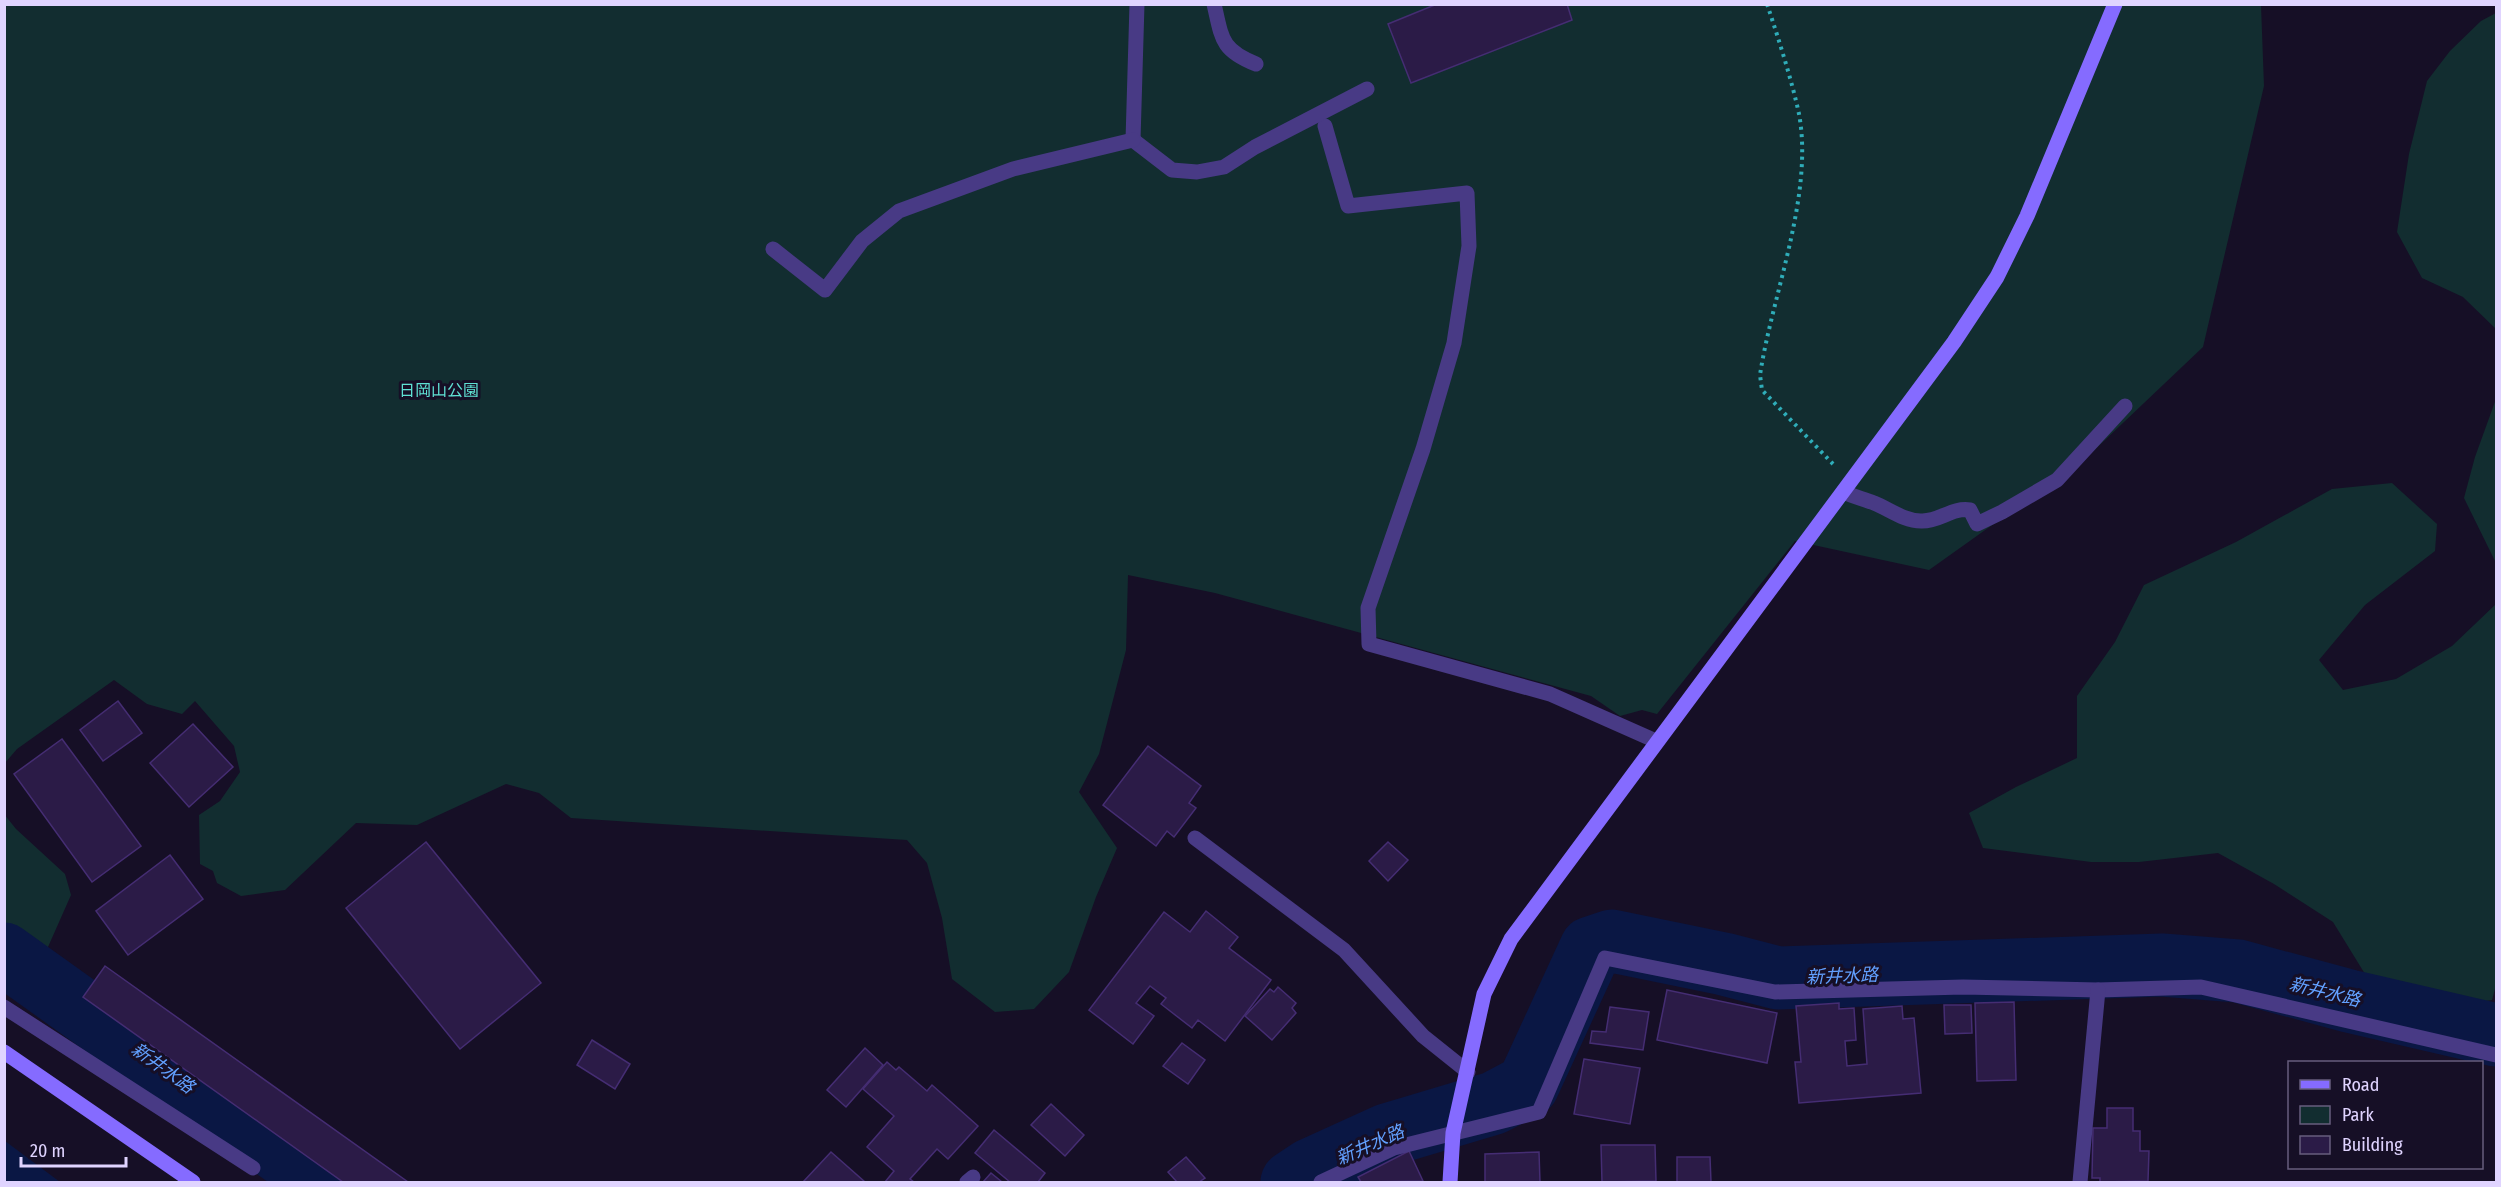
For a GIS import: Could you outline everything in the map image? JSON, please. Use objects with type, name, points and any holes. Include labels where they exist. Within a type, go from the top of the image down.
[{"type":"street","points":[[1133,140],[1137,4]]},
{"type":"street","points":[[1214,4],[1221,36],[1235,56],[1256,64]]},
{"type":"street","points":[[1450,1182],[1453,1133],[1484,994],[1511,939],[1954,342],[1997,277],[2027,216],[2115,4]]},
{"type":"street","points":[[1133,140],[1172,170],[1197,172],[1224,167],[1255,147],[1367,89]]},
{"type":"street","points":[[1325,126],[1348,206],[1467,193],[1469,246],[1454,343],[1423,449],[1368,608],[1370,644],[1550,694],[1656,741]]},
{"type":"street","points":[[773,249],[825,290],[861,241],[898,211],[1012,169],[1133,140]]},
{"type":"street","points":[[1847,487],[1875,504],[1910,519],[1921,522],[1961,509],[1970,510],[1977,524],[2057,480],[2125,406]]},
{"type":"street","points":[[1196,838],[1344,950],[1423,1036],[1468,1072]]},
{"type":"street","points":[[1321,1182],[1394,1148],[1539,1112],[1605,958],[1775,992],[1963,987],[2098,990],[2201,987],[2496,1054]]},
{"type":"street","points":[[2080,1182],[2098,990]]},
{"type":"street","points":[[4,1007],[253,1168]]},
{"type":"street","points":[[4,1052],[194,1182]]},
{"type":"path","points":[[1767,4],[1799,114],[1801,160],[1797,211],[1762,360],[1760,375],[1762,390],[1847,487]]},
{"type":"green space","name":"日岡山公園","points":[[5,5],[2261,5],[2264,86],[2203,347],[2085,459],[1929,570],[1795,541],[1657,714],[1642,710],[1620,716],[1591,696],[1215,593],[1128,575],[1126,650],[1099,754],[1079,792],[1117,848],[1096,897],[1069,972],[1034,1009],[995,1012],[952,979],[942,918],[927,863],[907,840],[571,818],[539,793],[506,784],[417,825],[356,823],[285,890],[241,896],[217,883],[213,871],[200,864],[199,815],[220,801],[240,772],[234,746],[195,701],[182,714],[147,704],[114,680],[17,749],[5,763]]},
{"type":"green space","points":[[2496,13],[2496,329],[2463,297],[2422,278],[2397,232],[2409,154],[2427,81],[2450,51],[2481,21]]},
{"type":"green space","points":[[2496,399],[2496,563],[2464,498],[2475,457]]},
{"type":"green space","points":[[2392,483],[2437,524],[2435,551],[2365,605],[2319,660],[2343,690],[2396,679],[2452,646],[2496,604],[2496,985],[2492,1000],[2446,1007],[2373,987],[2333,922],[2274,884],[2218,853],[2139,862],[2091,862],[1983,848],[1969,813],[2016,787],[2077,758],[2077,696],[2115,642],[2144,585],[2236,542],[2332,489]]},
{"type":"green space","points":[[4,814],[16,829],[65,874],[71,895],[44,956],[5,954]]},
{"type":"water","points":[[5,1141],[60,1182],[5,1182]]},
{"type":"building","points":[[1437,4],[1567,4],[1572,20],[1411,83],[1388,24]]},
{"type":"building","points":[[118,701],[142,733],[103,761],[80,730]]},
{"type":"building","points":[[193,724],[233,767],[189,807],[150,763]]},
{"type":"building","points":[[62,739],[141,846],[92,882],[14,774]]},
{"type":"building","points":[[1148,746],[1201,786],[1189,803],[1196,808],[1174,837],[1167,831],[1156,846],[1103,805]]},
{"type":"building","points":[[426,842],[541,983],[460,1049],[346,908]]},
{"type":"building","points":[[1388,842],[1408,860],[1388,881],[1369,861]]},
{"type":"building","points":[[170,855],[203,899],[128,955],[96,911]]},
{"type":"building","points":[[1206,911],[1238,937],[1229,948],[1271,980],[1225,1041],[1198,1020],[1192,1028],[1161,1004],[1166,998],[1150,986],[1136,1003],[1154,1016],[1133,1044],[1089,1010],[1164,912],[1190,932]]},
{"type":"building","points":[[105,966],[408,1182],[343,1182],[83,997]]},
{"type":"building","points":[[1278,987],[1296,1003],[1292,1008],[1296,1013],[1272,1040],[1245,1016],[1270,989],[1274,992]]},
{"type":"building","points":[[1667,990],[1777,1013],[1767,1063],[1657,1040]]},
{"type":"building","points":[[2014,1002],[2016,1080],[1977,1081],[1975,1003]]},
{"type":"building","points":[[1839,1003],[1839,1009],[1854,1008],[1856,1040],[1845,1041],[1847,1066],[1867,1064],[1863,1009],[1902,1006],[1903,1019],[1914,1018],[1921,1093],[1799,1103],[1795,1062],[1801,1062],[1796,1006]]},
{"type":"building","points":[[1944,1005],[1971,1005],[1972,1033],[1945,1034]]},
{"type":"building","points":[[1610,1007],[1649,1012],[1643,1050],[1590,1043],[1592,1031],[1606,1032]]},
{"type":"building","points":[[592,1040],[630,1064],[615,1089],[577,1065]]},
{"type":"building","points":[[1182,1043],[1205,1060],[1188,1084],[1163,1066]]},
{"type":"building","points":[[865,1048],[883,1065],[846,1107],[827,1090]]},
{"type":"building","points":[[1584,1059],[1640,1068],[1630,1124],[1574,1114]]},
{"type":"building","points":[[887,1062],[896,1070],[899,1067],[927,1091],[932,1085],[978,1126],[948,1159],[937,1149],[910,1179],[914,1182],[885,1182],[894,1171],[867,1147],[894,1116],[863,1089]]},
{"type":"building","points":[[1051,1104],[1084,1135],[1065,1156],[1031,1125]]},
{"type":"building","points":[[2107,1108],[2133,1108],[2133,1131],[2140,1131],[2140,1151],[2149,1151],[2148,1181],[2100,1182],[2100,1178],[2092,1178],[2093,1128],[2107,1128]]},
{"type":"building","points":[[994,1130],[1045,1173],[1038,1182],[1010,1182],[975,1153]]},
{"type":"building","points":[[1601,1145],[1655,1145],[1656,1181],[1602,1182]]},
{"type":"building","points":[[1409,1151],[1423,1181],[1361,1182],[1358,1177]]},
{"type":"building","points":[[831,1152],[865,1182],[803,1182]]},
{"type":"building","points":[[1539,1152],[1540,1182],[1485,1182],[1485,1154]]},
{"type":"building","points":[[1186,1157],[1205,1178],[1199,1182],[1177,1182],[1168,1172]]},
{"type":"building","points":[[1677,1157],[1710,1157],[1711,1182],[1677,1182]]},
{"type":"building","points":[[991,1173],[1002,1182],[983,1182]]},
{"type":"waterway","name":"新井水路","points":[[1292,1182],[1310,1170],[1387,1135],[1494,1103],[1528,1085],[1591,948],[1612,941],[1724,964],[1778,978],[2162,965],[2238,971],[2349,1001],[2496,1035]]},
{"type":"waterway","name":"新井水路","points":[[4,954],[322,1182]]}]
